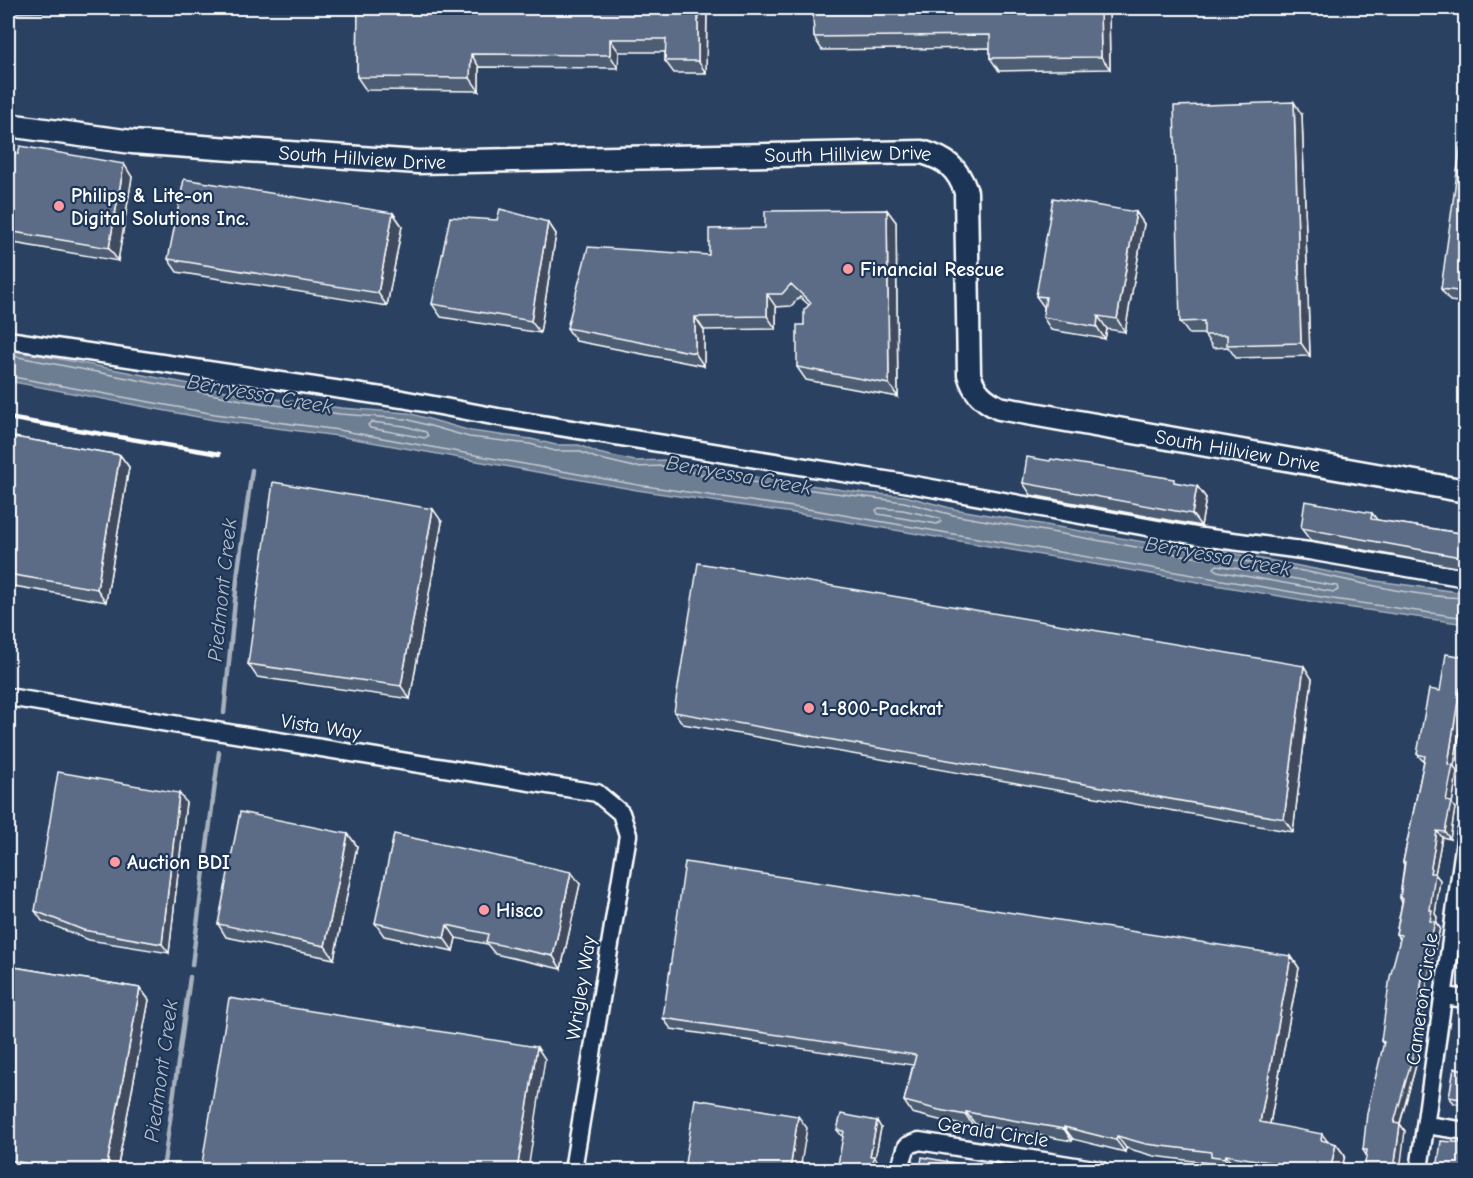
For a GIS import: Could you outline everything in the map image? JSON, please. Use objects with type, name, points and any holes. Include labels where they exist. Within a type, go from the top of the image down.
[{"type":"street","name":"South Hillview Drive","points":[[8,125],[132,142],[418,162],[922,152],[939,157],[952,165],[961,175],[966,192],[969,374],[978,394],[987,402],[999,408],[1466,491]]},
{"type":"street","points":[[8,340],[402,399],[498,417],[898,482],[1202,537],[1309,551],[1466,578]]},
{"type":"street","name":"Vista Way","points":[[8,697],[597,793],[621,813]]},
{"type":"street","name":"Wrigley Way","points":[[573,1170],[628,835],[621,813]]},
{"type":"street","name":"Cameron Circle","points":[[1419,1170],[1466,833]]},
{"type":"street","points":[[1444,996],[1466,999]]},
{"type":"street","points":[[1426,1125],[1466,1131]]},
{"type":"street","name":"Gerald Circle","points":[[898,1170],[907,1146],[919,1141],[1027,1165],[1100,1170]]},
{"type":"water","name":"Berryessa Creek","points":[[8,349],[247,395],[341,408],[408,413],[471,431],[531,439],[556,445],[579,445],[598,453],[635,461],[664,460],[714,471],[864,493],[905,496],[954,509],[1201,552],[1226,552],[1377,581],[1465,593],[1465,624],[1332,605],[813,516],[637,490],[338,436],[214,420],[8,381]]},
{"type":"building","points":[[358,8],[698,8],[698,61],[665,61],[666,39],[610,39],[610,55],[471,54],[470,78],[357,77]]},
{"type":"building","points":[[813,8],[1100,8],[1101,57],[990,58],[990,35],[814,37]]},
{"type":"building","points":[[1294,102],[1301,343],[1227,345],[1227,335],[1204,335],[1204,321],[1180,322],[1174,106]]},
{"type":"building","points":[[1461,143],[1466,143],[1466,292],[1441,289]]},
{"type":"building","points":[[20,146],[124,164],[109,248],[8,231],[8,152],[18,154]]},
{"type":"building","points":[[184,179],[393,213],[378,293],[168,259]]},
{"type":"building","points":[[1053,198],[1136,212],[1117,319],[1098,316],[1097,327],[1043,317],[1046,297],[1036,296]]},
{"type":"building","points":[[500,209],[548,222],[531,321],[432,304],[450,217],[497,220]]},
{"type":"building","points":[[887,210],[889,384],[797,367],[797,325],[804,325],[804,310],[811,303],[791,284],[782,294],[767,294],[767,316],[695,317],[695,353],[567,328],[588,247],[709,255],[709,229],[765,228],[765,211]]},
{"type":"building","points":[[8,436],[120,455],[97,589],[8,574]]},
{"type":"building","points":[[1027,457],[1174,479],[1174,482],[1197,486],[1192,514],[1023,483]]},
{"type":"building","points":[[273,482],[433,509],[401,686],[248,664]]},
{"type":"building","points":[[1305,501],[1372,513],[1371,519],[1466,534],[1466,558],[1301,528]]},
{"type":"building","points":[[698,563],[1304,666],[1284,819],[674,712]]},
{"type":"building","points":[[1446,654],[1466,657],[1466,689],[1460,688],[1448,764],[1453,765],[1446,801],[1451,802],[1445,832],[1437,831],[1430,873],[1435,873],[1430,921],[1435,922],[1423,970],[1417,1017],[1420,1018],[1412,1059],[1394,1123],[1400,1124],[1394,1170],[1364,1170],[1367,1150],[1363,1150],[1367,1113],[1384,1042],[1381,1041],[1390,977],[1401,935],[1396,934],[1403,899],[1400,898],[1405,862],[1403,862],[1425,756],[1417,754],[1429,689],[1440,691]]},
{"type":"building","name":"Auction BDI","points":[[58,772],[179,793],[162,944],[83,930],[35,911]]},
{"type":"building","points":[[240,812],[348,834],[325,946],[218,924]]},
{"type":"building","points":[[394,834],[571,872],[553,956],[486,942],[488,934],[447,925],[444,938],[375,923]]},
{"type":"building","points":[[685,862],[1291,956],[1260,1122],[1322,1134],[1321,1140],[1336,1144],[1330,1170],[1309,1170],[1226,1155],[1225,1158],[1211,1156],[1211,1152],[1146,1144],[1117,1136],[1116,1140],[1064,1127],[1064,1129],[966,1112],[966,1115],[939,1110],[904,1101],[916,1055],[663,1018]]},
{"type":"building","points":[[1466,958],[1466,974],[1463,973]]},
{"type":"building","points":[[8,966],[140,988],[106,1170],[66,1170],[8,1160]]},
{"type":"building","points":[[229,998],[537,1047],[517,1170],[201,1170]]},
{"type":"building","points":[[1466,1032],[1466,1046],[1461,1044]]},
{"type":"building","points":[[1454,1068],[1466,1070],[1466,1100],[1449,1097]]},
{"type":"building","points":[[695,1099],[798,1116],[790,1170],[684,1170]]},
{"type":"building","points":[[841,1114],[877,1121],[870,1156],[874,1156],[872,1170],[837,1170],[844,1131],[837,1130]]},
{"type":"building","points":[[1441,1141],[1466,1143],[1466,1170],[1437,1170]]},
{"type":"building","points":[[922,1157],[993,1170],[920,1170]]},
{"type":"waterway","name":"Piedmont Creek","points":[[224,713],[238,570],[252,470]]},
{"type":"waterway","name":"Piedmont Creek","points":[[192,965],[219,752]]},
{"type":"waterway","name":"Piedmont Creek","points":[[163,1170],[190,977]]},
{"type":"railway","points":[[8,418],[219,454]]},
{"type":"place","name":"Philips & Lite-on Digital Solutions Inc.","points":[[59,206]]},
{"type":"place","name":"Financial Rescue","points":[[848,269]]},
{"type":"place","name":"1-800-Packrat","points":[[809,708]]},
{"type":"place","name":"Auction BDI","points":[[115,862]]},
{"type":"place","name":"Hisco","points":[[484,910]]}]
